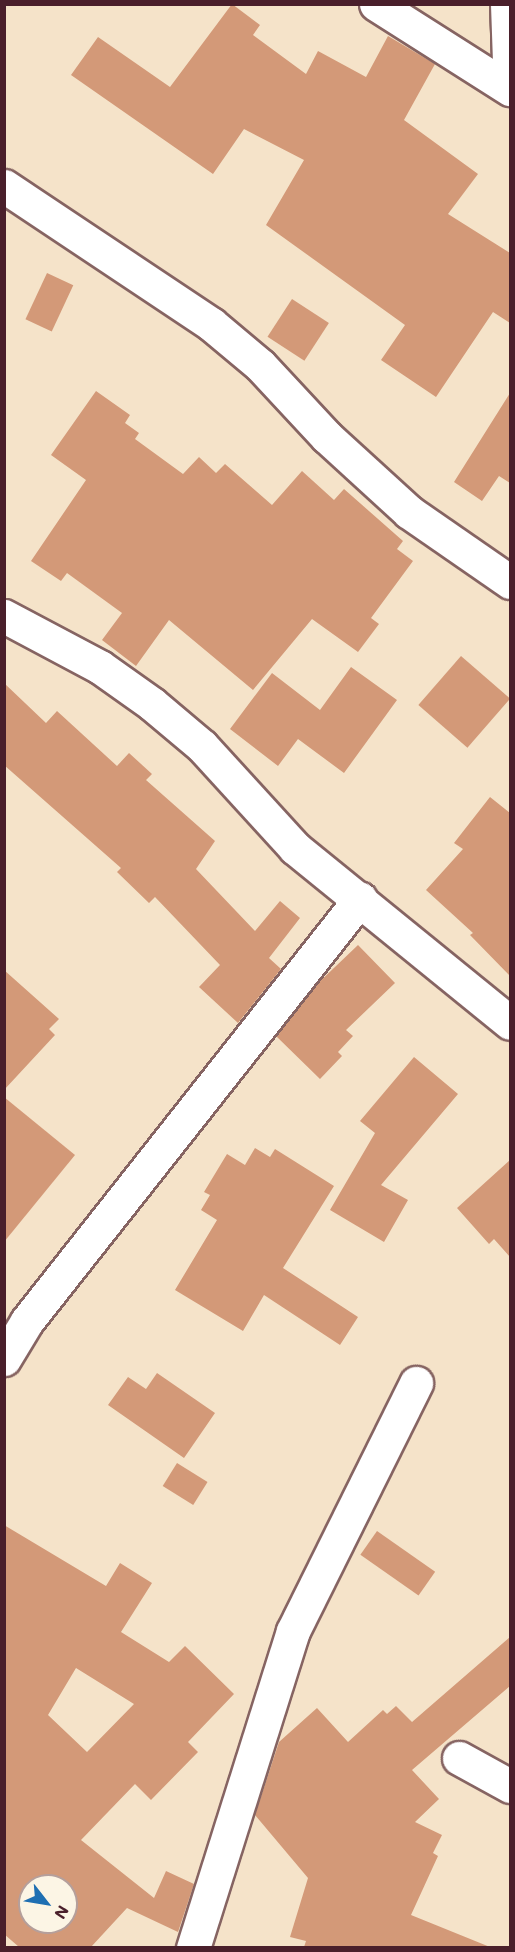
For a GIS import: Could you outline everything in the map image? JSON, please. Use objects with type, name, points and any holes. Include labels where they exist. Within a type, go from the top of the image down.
[{"type":"street","points":[[376,4],[510,88]]},
{"type":"street","points":[[507,4],[510,88]]},
{"type":"street","points":[[4,186],[211,324],[260,365],[327,437],[409,512],[510,582]]},
{"type":"street","points":[[4,616],[100,667],[152,704],[202,746],[295,848],[510,1023]]},
{"type":"street","points":[[4,1359],[27,1321],[360,899]]},
{"type":"street","points":[[193,1947],[293,1631],[416,1383]]},
{"type":"street","points":[[459,1758],[510,1786]]},
{"type":"building","points":[[232,4],[260,25],[253,35],[306,74],[318,51],[366,77],[388,36],[435,64],[404,120],[478,174],[448,214],[510,253],[510,323],[493,312],[436,397],[381,360],[405,325],[266,225],[304,160],[244,129],[213,174],[71,75],[98,37],[170,87]]},
{"type":"building","points":[[47,273],[73,285],[52,331],[25,319]]},
{"type":"building","points":[[292,299],[329,323],[304,361],[267,337]]},
{"type":"building","points":[[96,391],[130,415],[125,423],[139,433],[135,439],[183,474],[199,457],[216,473],[225,464],[272,505],[302,471],[334,500],[344,489],[403,541],[397,549],[413,561],[371,618],[379,624],[358,652],[312,619],[253,690],[169,620],[136,666],[102,640],[122,613],[67,573],[61,581],[31,561],[86,480],[51,455]]},
{"type":"building","points":[[510,393],[510,483],[499,476],[482,501],[454,482]]},
{"type":"building","points":[[461,656],[510,699],[467,748],[418,705]]},
{"type":"building","points":[[351,667],[397,700],[344,773],[298,739],[278,766],[230,729],[272,673],[320,710]]},
{"type":"building","points":[[4,683],[46,723],[57,711],[117,766],[129,753],[152,774],[146,780],[215,841],[196,869],[255,931],[280,901],[300,918],[269,958],[281,969],[238,1023],[199,987],[220,965],[155,897],[149,903],[117,872],[121,868],[4,765]]},
{"type":"building","points":[[490,797],[510,813],[510,976],[470,935],[473,933],[426,890],[463,849],[454,843]]},
{"type":"building","points":[[358,945],[395,983],[346,1030],[353,1036],[338,1052],[342,1056],[320,1079],[276,1036],[313,988]]},
{"type":"building","points":[[4,970],[59,1019],[49,1029],[55,1035],[4,1090]]},
{"type":"building","points":[[414,1057],[458,1094],[381,1185],[408,1200],[384,1242],[330,1210],[375,1133],[360,1121]]},
{"type":"building","points":[[4,1097],[75,1155],[4,1242]]},
{"type":"building","points":[[255,1148],[270,1157],[275,1149],[334,1186],[283,1268],[358,1317],[340,1345],[264,1295],[243,1331],[175,1290],[217,1220],[201,1210],[210,1195],[204,1192],[227,1154],[245,1165]]},
{"type":"building","points":[[510,1160],[510,1257],[494,1239],[489,1244],[457,1208]]},
{"type":"building","points":[[157,1373],[215,1413],[184,1458],[108,1405],[128,1377],[146,1389]]},
{"type":"building","points":[[177,1463],[208,1482],[193,1505],[163,1486]]},
{"type":"building","points":[[4,1525],[106,1586],[120,1563],[152,1583],[121,1632],[169,1662],[185,1646],[234,1694],[188,1742],[198,1752],[151,1800],[135,1784],[81,1840],[154,1898],[166,1871],[194,1884],[178,1932],[127,1908],[91,1947],[19,1947],[4,1934]],"holes":[[[76,1668],[134,1704],[87,1752],[48,1715]]]},
{"type":"building","points":[[377,1531],[435,1572],[419,1595],[360,1555]]},
{"type":"building","points":[[510,1637],[510,1686],[412,1770],[439,1799],[415,1822],[442,1835],[433,1853],[438,1856],[411,1915],[490,1947],[304,1947],[306,1941],[290,1937],[308,1878],[255,1815],[279,1742],[317,1708],[348,1742],[383,1710],[387,1714],[396,1706],[412,1722]]}]
